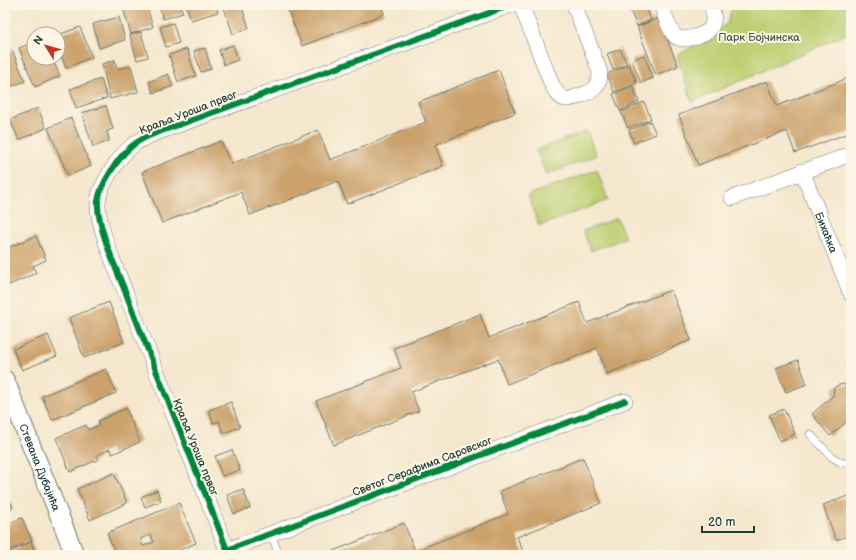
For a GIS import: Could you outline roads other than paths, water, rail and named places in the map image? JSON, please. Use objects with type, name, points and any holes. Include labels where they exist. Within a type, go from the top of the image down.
[{"type":"street","name":"Краља Уроша првог","points":[[228,552],[158,379],[108,245],[99,214],[98,201],[101,188],[122,156],[131,146],[156,133],[511,5]]},
{"type":"street","points":[[520,5],[552,85],[558,95],[570,99],[594,89],[599,80],[600,72],[574,5]]},
{"type":"street","points":[[661,5],[671,31],[681,40],[709,30],[713,24],[714,12],[712,5]]},
{"type":"street","points":[[732,198],[851,154]]},
{"type":"street","name":"Бихаћка","points":[[802,171],[851,294]]},
{"type":"street","name":"Стевана Дубајића","points":[[5,380],[75,555]]},
{"type":"street","name":"Светог Серафима Саровског","points":[[228,552],[271,534],[625,401]]},
{"type":"lane","points":[[810,434],[832,457],[842,463],[851,463]]},
{"type":"lane","points":[[271,534],[279,555]]},
{"type":"park label","name":"Парк Бојчинска","points":[[759,37]]}]
